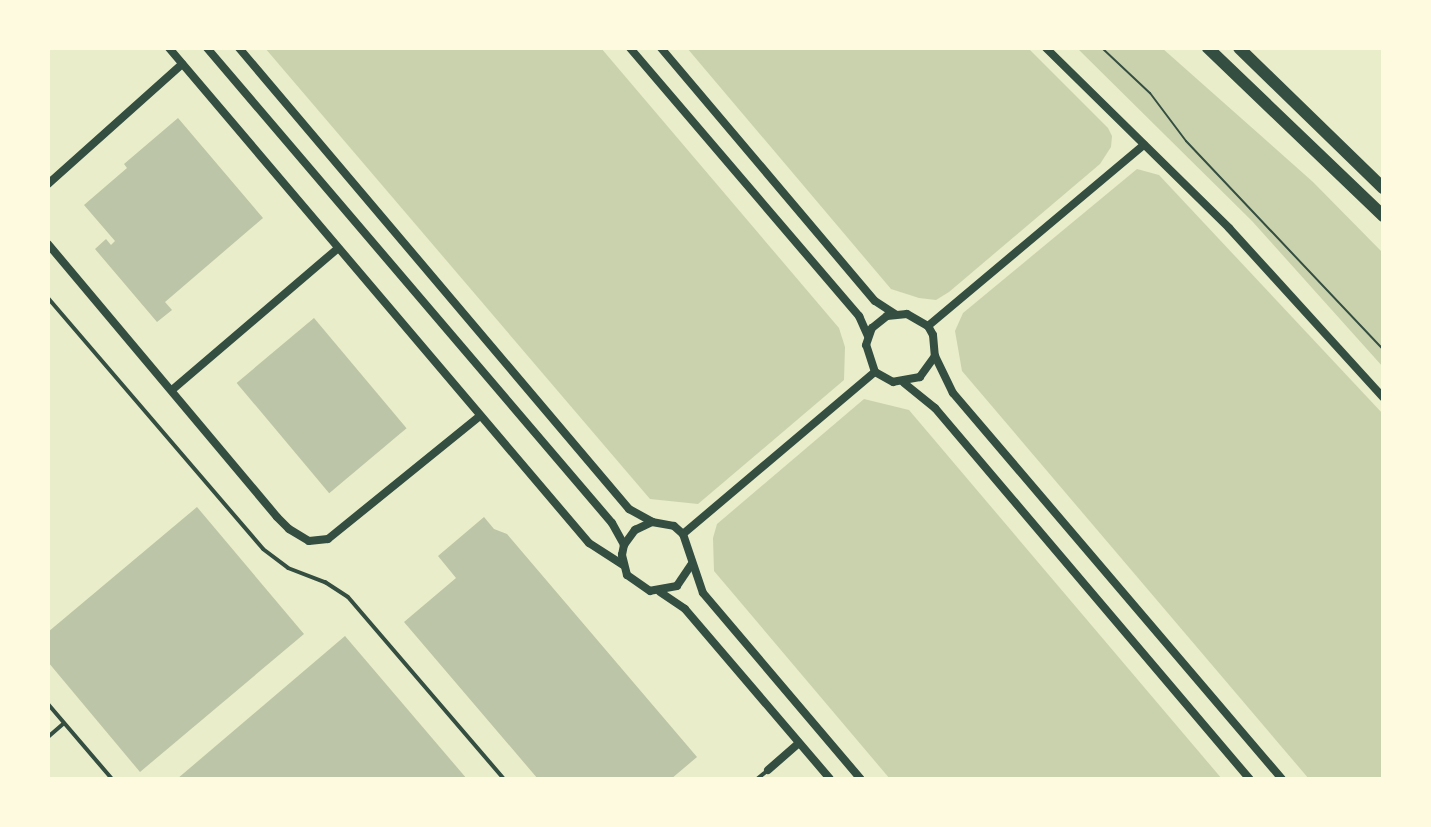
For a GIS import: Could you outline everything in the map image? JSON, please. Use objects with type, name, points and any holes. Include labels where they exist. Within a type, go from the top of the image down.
[{"type":"main road","points":[[1208,48],[1383,216]]},
{"type":"main road","points":[[1239,48],[1383,188]]},
{"type":"street","points":[[169,48],[589,543],[623,565]]},
{"type":"street","points":[[207,48],[612,523],[624,545],[623,565],[627,575],[641,588],[660,592],[685,609],[830,779]]},
{"type":"street","points":[[239,48],[629,509],[652,522],[674,526],[683,534],[689,543],[691,565],[709,600],[861,779]]},
{"type":"street","points":[[630,48],[859,316],[868,336],[867,355],[875,372],[893,382],[904,383],[920,377],[935,356],[936,346],[928,326],[919,318],[895,314],[875,301],[661,48]]},
{"type":"street","points":[[1046,48],[1239,238],[1383,397]]},
{"type":"street","points":[[48,184],[182,64]]},
{"type":"street","points":[[928,326],[1144,145]]},
{"type":"street","points":[[48,244],[289,529],[309,541],[328,539],[480,416]]},
{"type":"street","points":[[172,390],[338,248]]},
{"type":"street","points":[[868,336],[879,321],[895,314]]},
{"type":"street","points":[[935,356],[953,393],[1282,779]]},
{"type":"street","points":[[683,534],[875,372]]},
{"type":"street","points":[[904,383],[935,408],[1250,779]]},
{"type":"street","points":[[624,545],[635,530],[652,522]]},
{"type":"street","points":[[660,592],[677,586],[691,565]]},
{"type":"street","points":[[768,770],[799,743]]},
{"type":"lane","points":[[48,298],[263,549],[288,568],[325,582],[348,597],[504,779]]},
{"type":"lane","points":[[48,704],[112,779]]},
{"type":"lane","points":[[48,737],[64,723]]},
{"type":"lane","points":[[757,779],[768,770]]},
{"type":"path","points":[[1102,48],[1150,93],[1186,141],[1383,349]]},
{"type":"green space","points":[[265,48],[601,48],[839,328],[845,347],[844,380],[698,504],[650,499]]},
{"type":"green space","points":[[687,48],[1028,48],[1108,128],[1112,136],[1111,147],[1100,164],[949,292],[936,300],[919,298],[891,289]]},
{"type":"green space","points":[[1077,48],[1162,48],[1313,182],[1383,253],[1383,367],[1252,221]]},
{"type":"green space","points":[[1137,169],[1159,175],[1383,414],[1383,779],[1309,779],[962,371],[955,331],[963,313]]},
{"type":"green space","points":[[864,399],[909,410],[1222,779],[890,779],[714,571],[713,538],[717,524]]},
{"type":"building","points":[[178,118],[263,218],[165,302],[172,310],[157,322],[95,249],[106,239],[111,245],[115,241],[84,205],[127,168],[124,164]]},
{"type":"building","points":[[314,318],[407,428],[329,493],[237,383]]},
{"type":"building","points":[[197,507],[304,634],[140,772],[48,662],[48,632]]},
{"type":"building","points":[[484,517],[494,529],[507,534],[697,757],[671,779],[538,779],[404,622],[456,578],[438,556]]},
{"type":"building","points":[[345,636],[467,779],[177,779]]}]
